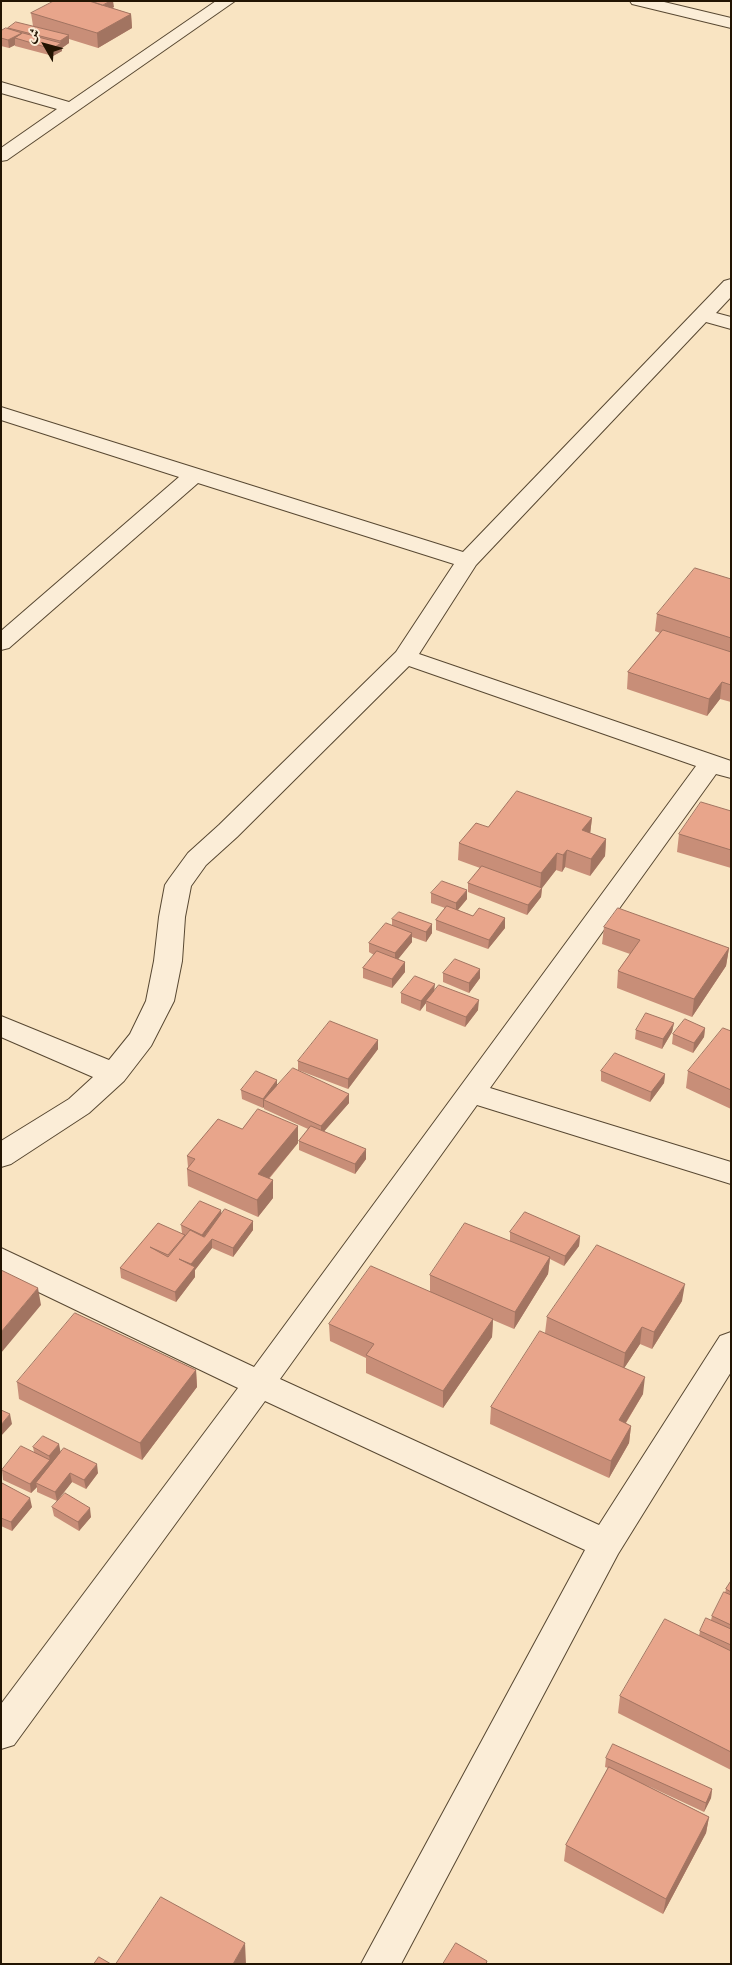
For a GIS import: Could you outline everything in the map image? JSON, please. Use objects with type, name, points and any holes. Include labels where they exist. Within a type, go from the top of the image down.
[{"type":"street","points":[[1,156],[228,1]]},
{"type":"street","points":[[638,1],[668,4],[731,23]]},
{"type":"street","points":[[1,87],[71,108]]},
{"type":"street","points":[[1,1156],[79,1106],[114,1074],[141,1039],[160,1001],[168,961],[172,917],[178,886],[197,859],[228,831],[405,657],[467,561],[731,285]]},
{"type":"street","points":[[702,315],[731,323]]},
{"type":"street","points":[[1,412],[467,561]]},
{"type":"street","points":[[1,643],[195,474]]},
{"type":"street","points":[[1,1733],[471,1093],[721,766],[405,657]]},
{"type":"street","points":[[1,1026],[114,1074]]},
{"type":"street","points":[[471,1093],[731,1173]]},
{"type":"street","points":[[1,1260],[259,1384],[606,1544]]},
{"type":"street","points":[[380,1964],[606,1544],[731,1345]]},
{"type":"building","points":[[54,1],[89,1],[131,14],[97,33],[31,13]]},
{"type":"building","points":[[91,1],[110,1],[103,5]]},
{"type":"building","points":[[16,22],[69,35],[60,41],[8,28]]},
{"type":"building","points":[[6,28],[22,33],[8,40],[1,38],[1,31]]},
{"type":"building","points":[[23,33],[61,43],[52,49],[15,38]]},
{"type":"building","points":[[695,568],[731,579],[731,638],[657,614]]},
{"type":"building","points":[[663,630],[731,652],[731,685],[722,682],[709,699],[628,672]]},
{"type":"building","points":[[517,791],[592,818],[582,830],[606,839],[591,859],[567,850],[563,855],[557,853],[541,873],[459,843],[476,823],[488,827]]},
{"type":"building","points":[[701,802],[731,811],[731,850],[679,834]]},
{"type":"building","points":[[482,866],[542,888],[528,905],[468,883]]},
{"type":"building","points":[[442,881],[467,890],[456,903],[431,893]]},
{"type":"building","points":[[447,906],[473,916],[479,908],[505,918],[489,940],[436,920]]},
{"type":"building","points":[[618,908],[729,948],[694,999],[618,971],[640,940],[604,927]]},
{"type":"building","points":[[399,912],[432,924],[426,932],[392,919]]},
{"type":"building","points":[[386,923],[412,933],[395,953],[369,943]]},
{"type":"building","points":[[377,951],[405,962],[392,979],[363,968]]},
{"type":"building","points":[[455,959],[480,969],[469,983],[443,973]]},
{"type":"building","points":[[415,976],[435,984],[421,1001],[401,993]]},
{"type":"building","points":[[439,985],[479,1000],[466,1017],[426,1001]]},
{"type":"building","points":[[646,1013],[674,1023],[663,1039],[636,1030]]},
{"type":"building","points":[[685,1019],[705,1028],[694,1043],[673,1034]]},
{"type":"building","points":[[330,1021],[378,1040],[348,1079],[298,1061]]},
{"type":"building","points":[[723,1028],[731,1031],[731,1090],[688,1071]]},
{"type":"building","points":[[615,1053],[665,1074],[651,1092],[601,1071]]},
{"type":"building","points":[[293,1068],[349,1094],[321,1126],[264,1100]]},
{"type":"building","points":[[256,1071],[277,1080],[263,1099],[241,1090]]},
{"type":"building","points":[[258,1109],[298,1126],[258,1174],[273,1180],[257,1200],[187,1169],[195,1159],[187,1156],[218,1119],[242,1129]]},
{"type":"building","points":[[311,1126],[366,1149],[355,1164],[299,1141]]},
{"type":"building","points":[[200,1201],[221,1210],[202,1235],[181,1225]]},
{"type":"building","points":[[225,1209],[253,1221],[233,1248],[212,1239],[191,1264],[179,1259],[195,1267],[175,1292],[120,1268],[158,1223],[185,1235],[168,1255],[150,1247],[168,1257],[190,1230],[204,1237]]},
{"type":"building","points":[[525,1212],[580,1236],[565,1256],[510,1232]]},
{"type":"building","points":[[465,1223],[550,1257],[515,1312],[430,1275]]},
{"type":"building","points":[[597,1245],[685,1284],[654,1332],[642,1327],[625,1353],[547,1317]]},
{"type":"building","points":[[371,1266],[493,1319],[443,1391],[366,1355],[374,1344],[329,1324]]},
{"type":"building","points":[[1,1270],[38,1288],[1,1332]]},
{"type":"building","points":[[75,1313],[196,1370],[140,1443],[17,1382]]},
{"type":"building","points":[[540,1331],[645,1377],[619,1420],[631,1426],[611,1461],[491,1407]]},
{"type":"building","points":[[1,1410],[10,1414],[1,1425]]},
{"type":"building","points":[[43,1436],[59,1444],[49,1456],[33,1447]]},
{"type":"building","points":[[21,1446],[50,1460],[30,1484],[2,1470]]},
{"type":"building","points":[[64,1448],[97,1464],[84,1480],[70,1473],[55,1492],[36,1483]]},
{"type":"building","points":[[2,1483],[30,1498],[11,1522],[1,1518]]},
{"type":"building","points":[[65,1493],[90,1508],[78,1522],[52,1507]]},
{"type":"building","points":[[731,1581],[731,1592],[726,1589]]},
{"type":"building","points":[[724,1592],[731,1595],[731,1625],[712,1616]]},
{"type":"building","points":[[706,1618],[731,1629],[731,1645],[700,1631]]},
{"type":"building","points":[[665,1619],[731,1651],[731,1752],[620,1696]]},
{"type":"building","points":[[613,1744],[712,1789],[706,1803],[606,1758]]},
{"type":"building","points":[[609,1767],[709,1817],[666,1899],[566,1845]]},
{"type":"building","points":[[161,1897],[245,1943],[233,1964],[116,1964]]},
{"type":"building","points":[[456,1943],[487,1961],[486,1964],[443,1964]]},
{"type":"building","points":[[99,1957],[111,1964],[94,1964]]}]
